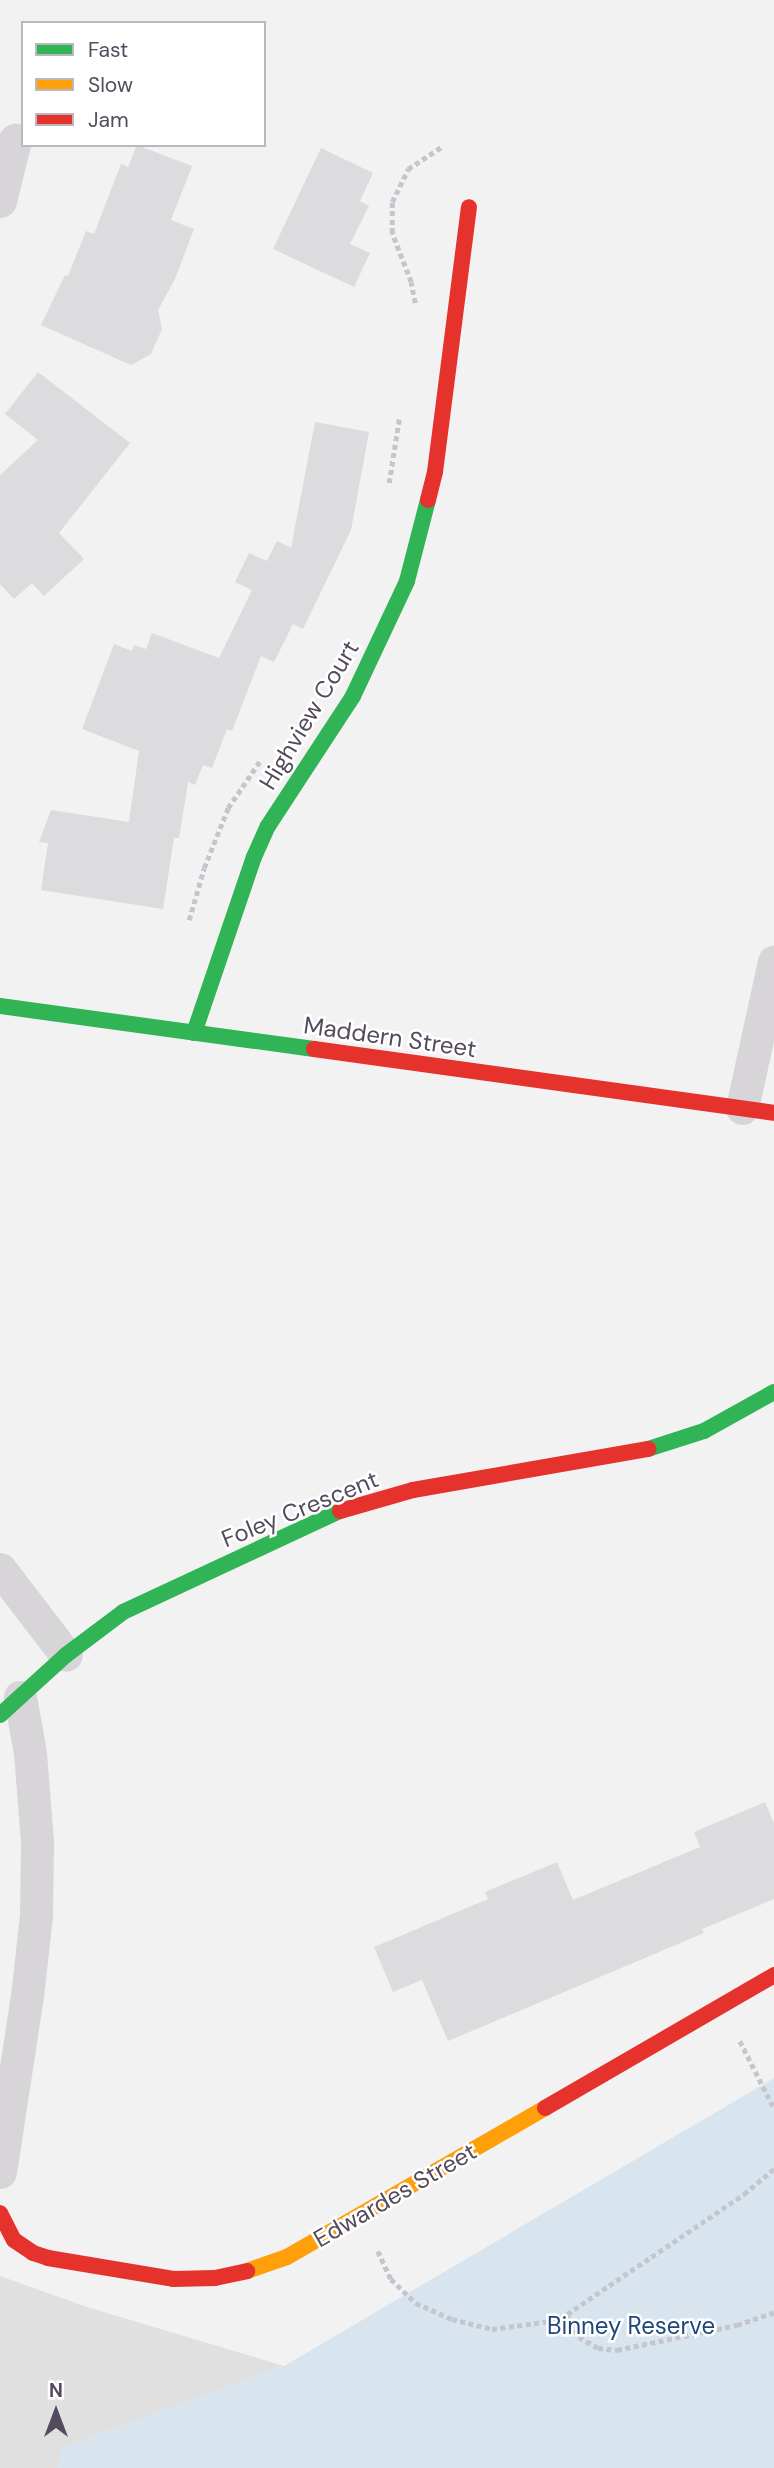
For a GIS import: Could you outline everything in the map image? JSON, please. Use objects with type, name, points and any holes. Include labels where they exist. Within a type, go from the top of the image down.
[{"type":"street","points":[[0,201],[15,140]]},
{"type":"street","name":"Highview Court","points":[[194,1033],[254,857],[268,826],[353,696],[407,581],[435,472],[469,207]]},
{"type":"street","points":[[758,1110],[774,961]]},
{"type":"street","name":"Maddern Street","points":[[0,1006],[758,1110]]},
{"type":"street","name":"Foley Crescent","points":[[10,1706],[66,1655],[122,1612],[366,1501],[412,1490],[656,1448],[704,1431],[774,1392]]},
{"type":"street","points":[[0,1569],[66,1655]]},
{"type":"street","points":[[0,2172],[27,1996],[37,1879],[33,1777],[10,1706]]},
{"type":"street","name":"Edwardes Street","points":[[0,2213],[14,2240],[40,2256],[188,2279],[241,2274],[267,2266],[361,2215],[774,1975]]},
{"type":"path","points":[[415,314],[411,282],[392,233],[392,202],[408,169],[443,146]]},
{"type":"path","points":[[388,487],[399,418]]},
{"type":"path","points":[[223,947],[194,933],[189,924],[189,914],[213,842],[228,808],[263,757]]},
{"type":"path","points":[[722,2006],[774,2108]]},
{"type":"path","points":[[361,2215],[391,2279],[416,2303],[452,2319],[492,2329],[551,2321],[567,2314],[744,2193],[774,2169]]},
{"type":"path","points":[[567,2314],[579,2337],[598,2348],[617,2350],[737,2325],[774,2312]]},
{"type":"shaded area","points":[[0,2276],[87,2307],[284,2366],[62,2448],[58,2468],[0,2468]]},
{"type":"green space","name":"Binney Reserve","points":[[774,2078],[774,2468],[58,2468],[61,2448],[284,2366]]},
{"type":"building","points":[[136,147],[192,166],[171,220],[194,229],[175,279],[158,310],[162,329],[151,354],[131,365],[41,325],[65,275],[68,276],[86,231],[94,234],[121,164],[128,167]]},
{"type":"building","points":[[321,148],[373,173],[360,201],[369,206],[350,244],[370,253],[354,287],[273,249]]},
{"type":"building","points":[[38,372],[130,443],[59,533],[84,559],[44,596],[32,583],[14,599],[0,584],[0,475],[38,440],[5,414]]},
{"type":"building","points":[[315,422],[369,432],[351,530],[303,629],[293,624],[274,662],[261,656],[232,731],[227,729],[212,768],[203,765],[195,785],[188,782],[179,838],[174,838],[163,909],[41,890],[48,843],[39,842],[51,810],[129,822],[139,751],[82,729],[114,644],[132,651],[134,645],[146,649],[152,633],[219,658],[252,590],[235,582],[249,553],[267,561],[277,541],[291,548]]},
{"type":"building","points":[[765,1802],[774,1823],[774,1899],[702,1929],[704,1933],[448,2041],[422,1980],[393,1992],[374,1947],[488,1899],[485,1892],[557,1862],[573,1900],[700,1847],[694,1832]]},
{"type":"traffic: fast","points":[[194,1033],[254,857],[268,826],[353,696],[407,581],[428,500]]},
{"type":"traffic: fast","points":[[0,1006],[314,1049]]},
{"type":"traffic: fast","points":[[648,1449],[704,1431],[774,1392]]},
{"type":"traffic: fast","points":[[0,1715],[66,1655],[123,1612],[340,1511]]},
{"type":"traffic: slow","points":[[247,2271],[287,2257],[545,2108]]},
{"type":"traffic: jam","points":[[428,500],[435,472],[469,207]]},
{"type":"traffic: jam","points":[[314,1049],[774,1113]]},
{"type":"traffic: jam","points":[[340,1511],[413,1490],[648,1449]]},
{"type":"traffic: jam","points":[[545,2108],[774,1975]]},
{"type":"traffic: jam","points":[[0,2213],[14,2240],[33,2253],[48,2258],[173,2279],[215,2278],[247,2271]]}]
